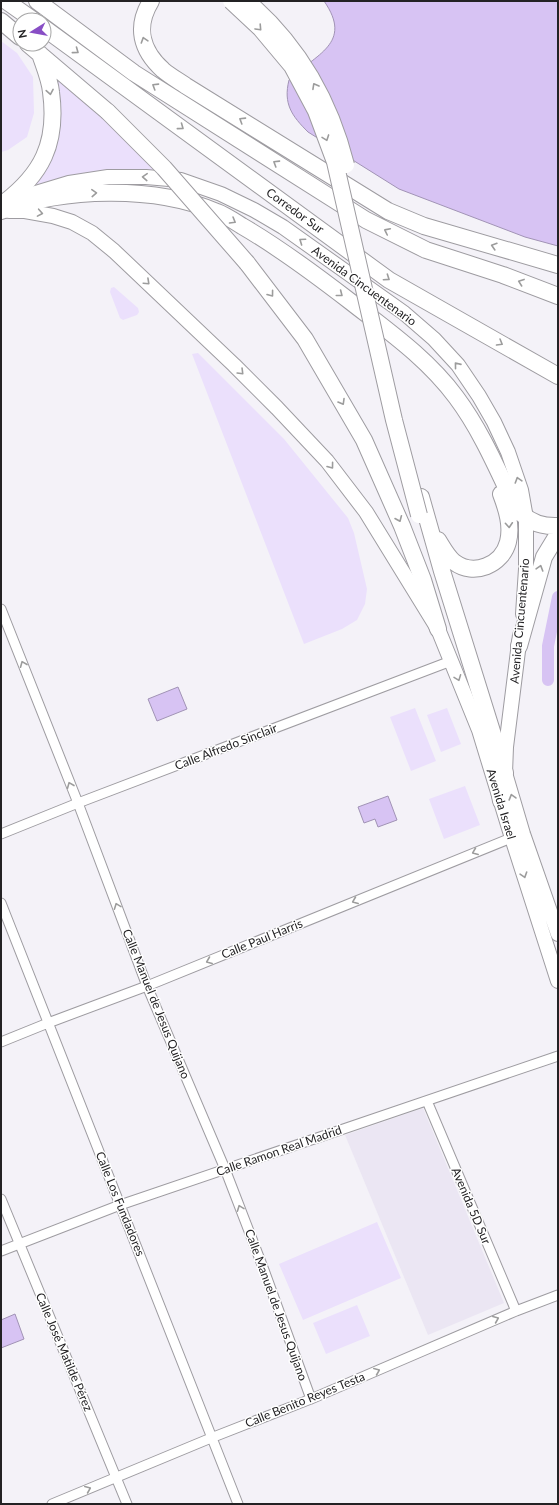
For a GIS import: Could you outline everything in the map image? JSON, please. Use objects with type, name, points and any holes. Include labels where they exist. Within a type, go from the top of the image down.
[{"type":"highway","points":[[6,1],[22,12]]},
{"type":"highway","points":[[37,1],[134,73],[366,220],[426,250],[503,275],[558,296]]},
{"type":"highway","points":[[151,1],[145,11],[141,34],[148,54],[164,71],[186,86],[388,211],[424,226],[558,265]]},
{"type":"highway","points":[[231,1],[261,29],[292,66],[316,111],[333,155],[394,420],[505,773]]},
{"type":"highway","points":[[247,1],[261,13],[284,38],[301,62],[317,88],[334,124],[350,181],[400,416],[419,488],[434,573],[486,728],[501,800]]},
{"type":"highway","points":[[1,21],[12,30]]},
{"type":"highway","name":"Corredor Sur","points":[[52,34],[389,280],[558,376]]},
{"type":"highway","points":[[1,205],[16,195],[29,181],[39,166],[46,151],[53,125],[51,91],[35,52]]},
{"type":"highway","points":[[38,52],[108,112],[164,168],[247,263],[305,339],[364,440],[402,526],[423,580],[438,629]]},
{"type":"highway","points":[[1,211],[25,203],[52,197],[113,193],[146,195],[182,200],[217,212],[258,235],[314,274],[407,345],[442,379],[456,396],[473,422],[516,508],[526,518],[542,525],[558,526]]},
{"type":"highway","points":[[423,516],[446,554],[459,566],[471,569],[485,567],[497,560],[505,550],[509,532],[507,511],[473,422]]},
{"type":"highway","points":[[519,646],[544,557],[558,534]]},
{"type":"main road","name":"Avenida Cincuentenario","points":[[1,205],[69,183],[108,177],[146,177],[181,180],[221,194],[254,210],[283,227],[404,313],[434,339],[458,365],[483,402],[508,452],[521,490],[526,518],[525,582],[519,646],[506,747],[505,773],[517,836]]},
{"type":"main road","points":[[1,211],[25,210],[53,216],[72,222],[92,233],[114,251],[234,365],[327,460],[366,512],[438,629]]},
{"type":"main road","name":"Avenida Israel","points":[[438,629],[479,730],[501,800],[558,934]]},
{"type":"main road","name":"Avenida Israel","points":[[517,836],[558,981]]},
{"type":"street","name":"Calle Manuel de Jesus Quijano","points":[[1,609],[4,626],[78,803],[147,986],[225,1169],[262,1263],[311,1399]]},
{"type":"street","name":"Calle Alfredo Sinclair","points":[[1,834],[78,803],[452,661]]},
{"type":"street","name":"Calle Paul Harris","points":[[1,1042],[147,986],[517,836]]},
{"type":"street","name":"Calle Los Fundadores","points":[[1,903],[238,1504]]},
{"type":"street","name":"Calle Ramon Real Madrid","points":[[1,1251],[120,1205],[558,1056]]},
{"type":"street","name":"Avenida 5D Sur","points":[[427,1101],[516,1311]]},
{"type":"street","name":"Calle José Matilde Pérez","points":[[1,1199],[127,1504]]},
{"type":"street","name":"Calle Benito Reyes Testa","points":[[52,1504],[211,1438],[311,1399],[516,1311],[558,1295]]},
{"type":"shaded area","points":[[324,1],[558,1],[558,246],[525,237],[399,189],[308,132],[302,126],[290,109],[287,88],[289,80],[328,47],[333,38],[335,28],[332,16]]},
{"type":"shaded area","points":[[1,41],[12,49],[12,52],[17,53],[33,77],[34,113],[27,137],[8,150],[1,152]]},
{"type":"shaded area","points":[[52,70],[97,108],[161,173],[106,171],[69,176],[34,185],[43,173]]},
{"type":"shaded area","points":[[114,287],[138,308],[139,312],[137,315],[123,320],[120,318],[110,292],[111,288]]},
{"type":"shaded area","points":[[198,353],[284,439],[348,518],[354,533],[367,589],[365,604],[357,620],[342,629],[304,644],[192,354]]},
{"type":"shaded area","points":[[178,687],[187,709],[157,721],[148,699]]},
{"type":"shaded area","points":[[415,708],[436,761],[411,771],[390,717]]},
{"type":"shaded area","points":[[447,708],[461,744],[441,752],[427,715]]},
{"type":"shaded area","points":[[465,786],[480,825],[444,839],[429,799]]},
{"type":"shaded area","points":[[388,796],[397,820],[378,827],[375,819],[364,823],[358,807]]},
{"type":"shaded area","points":[[423,1108],[504,1303],[428,1335],[345,1135]]},
{"type":"shaded area","points":[[377,1222],[401,1278],[303,1320],[279,1264]]},
{"type":"shaded area","points":[[357,1305],[370,1336],[326,1354],[313,1323]]},
{"type":"shaded area","points":[[15,1314],[24,1339],[1,1348],[1,1320]]},
{"type":"waterway","points":[[548,680],[548,646],[558,597]]}]
